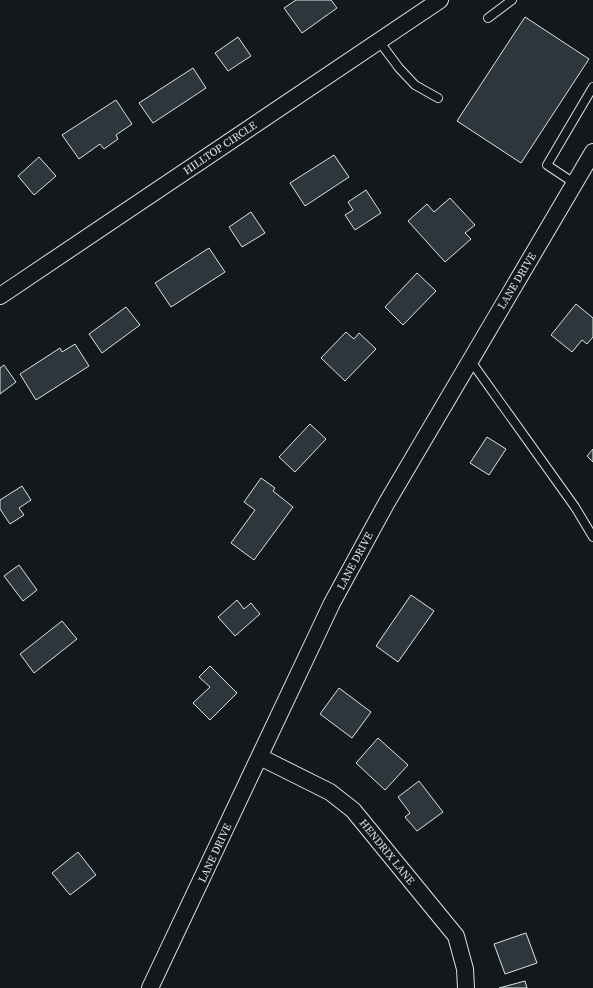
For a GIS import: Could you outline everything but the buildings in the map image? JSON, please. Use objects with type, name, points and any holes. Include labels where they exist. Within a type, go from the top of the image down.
[{"type":"street","name":"HILLTOP CIRCLE","points":[[0,296],[440,0]]},
{"type":"street","name":"LANE DRIVE","points":[[150,988],[332,603],[386,504],[593,152]]},
{"type":"street","name":"HENDRIX LANE","points":[[260,757],[330,792],[353,810],[456,936],[466,969],[466,988]]},
{"type":"lane","points":[[488,18],[512,0]]},
{"type":"lane","points":[[379,41],[399,68],[415,85],[438,98]]},
{"type":"lane","points":[[574,183],[547,165],[593,87]]},
{"type":"lane","points":[[470,360],[575,506],[593,537]]}]
